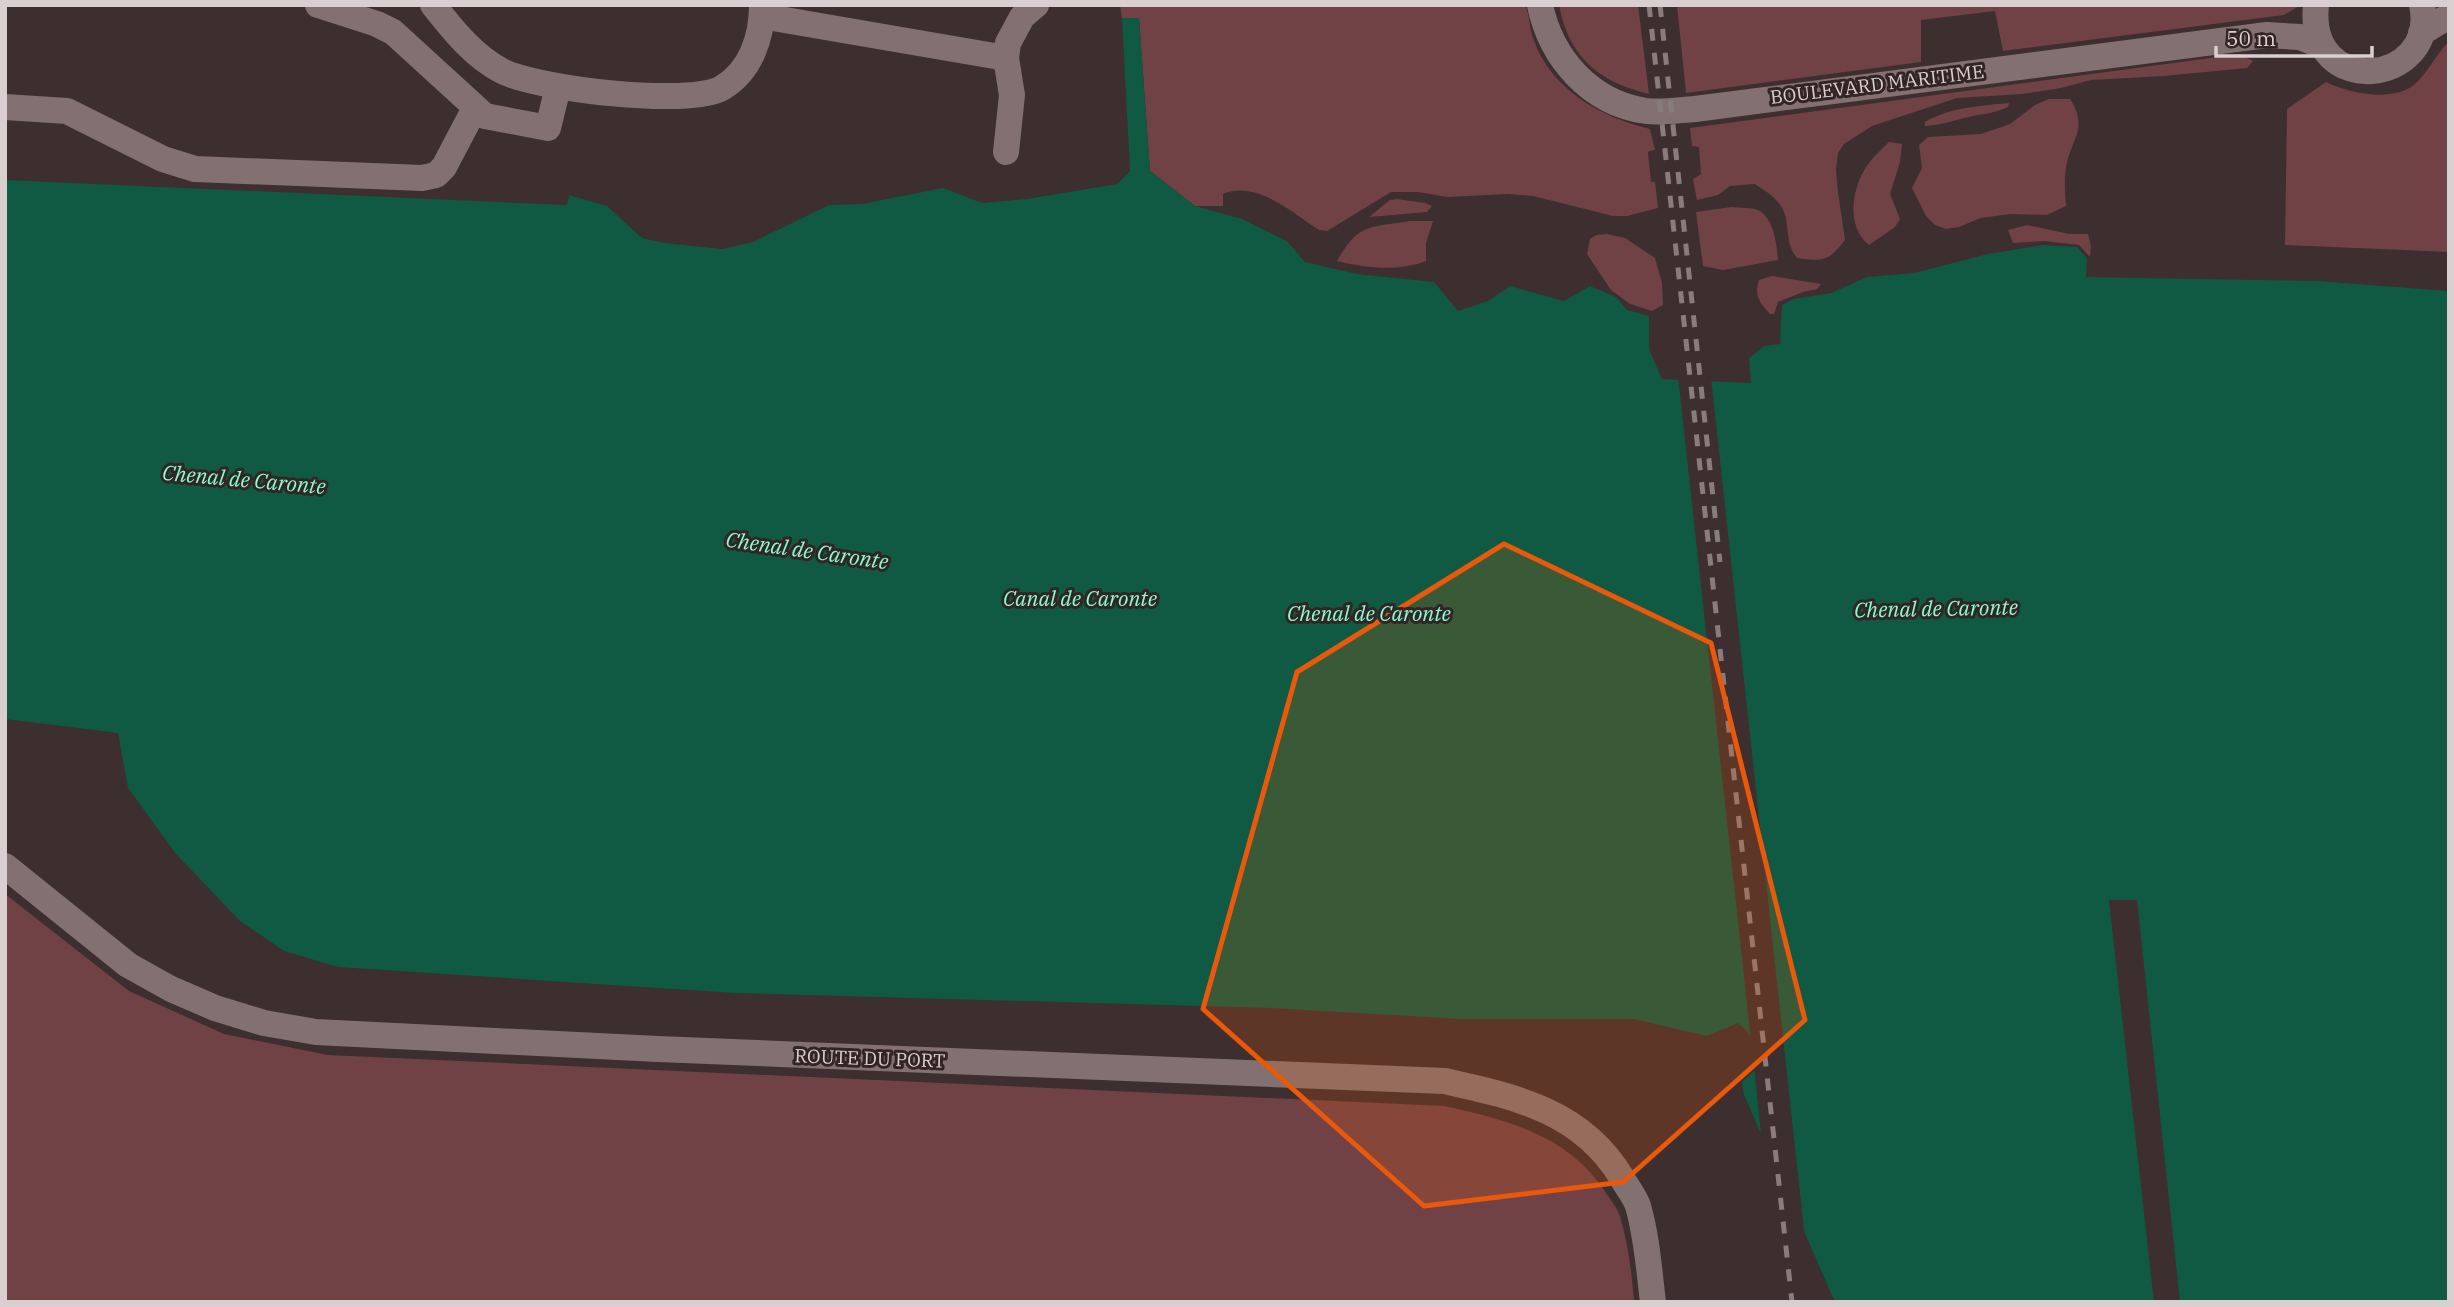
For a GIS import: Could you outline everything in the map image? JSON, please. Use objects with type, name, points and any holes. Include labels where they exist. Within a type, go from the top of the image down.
[{"type":"street","points":[[318,5],[377,24],[393,32],[485,116],[548,128],[558,87]]},
{"type":"street","points":[[433,5],[463,43],[501,71],[526,81],[605,93],[697,95],[721,88],[740,74],[752,55],[762,11],[1006,58]]},
{"type":"street","points":[[1006,152],[1012,95],[1006,58],[1008,43],[1022,17],[1036,5]]},
{"type":"street","name":"BOULEVARD MARITIME","points":[[1540,5],[1553,47],[1582,82],[1626,106],[1646,111],[1669,112],[2267,35],[2301,37],[2322,46]]},
{"type":"street","points":[[2314,5],[2314,24],[2322,46],[2330,57],[2358,72],[2377,72],[2393,67],[2410,54],[2421,33],[2422,5]]},
{"type":"street","name":"BOULEVARD MARITIME","points":[[2267,35],[2297,22],[2314,5]]},
{"type":"street","points":[[2421,33],[2449,16]]},
{"type":"street","points":[[5,107],[67,111],[163,159],[195,169],[422,178],[436,175],[444,167],[474,108]]},
{"type":"street","name":"ROUTE DU PORT","points":[[5,866],[128,965],[171,989],[215,1008],[264,1023],[316,1032],[1445,1081],[1499,1093],[1546,1110],[1583,1131],[1613,1163],[1637,1204],[1653,1302]]},
{"type":"highlighted area","points":[[1504,544],[1711,643],[1805,1020],[1623,1182],[1424,1206],[1203,1009],[1297,672]]},
{"type":"shaded area","points":[[1120,5],[1525,5],[1533,38],[1541,56],[1564,86],[1579,98],[1613,117],[1650,129],[1655,150],[1648,153],[1651,182],[1655,182],[1658,208],[1627,216],[1613,216],[1533,196],[1508,194],[1447,197],[1418,192],[1391,192],[1327,231],[1319,230],[1274,200],[1249,191],[1223,194],[1223,206],[1195,206],[1150,171],[1139,18],[1122,18]]},
{"type":"shaded area","points":[[1559,5],[1638,5],[1649,94],[1615,82],[1589,64],[1578,53],[1570,39]]},
{"type":"shaded area","points":[[1677,5],[2301,5],[2284,15],[2003,51],[1995,11],[1921,20],[1921,62],[1686,93]]},
{"type":"shaded area","points":[[2449,41],[2449,252],[2285,245],[2287,109],[2326,82],[2346,90],[2370,94],[2383,95],[2406,90],[2420,79]]},
{"type":"shaded area","points":[[2240,54],[2253,61],[2247,68],[2091,80],[2022,94],[1957,98],[1872,126],[1844,144],[1838,153],[1836,170],[1845,240],[1830,256],[1819,260],[1797,258],[1792,251],[1782,207],[1755,184],[1730,186],[1718,195],[1697,200],[1693,179],[1701,174],[1699,147],[1692,146],[1690,128]]},
{"type":"shaded area","points":[[2049,99],[2070,99],[2078,118],[2077,133],[2066,167],[2066,206],[2047,215],[2010,214],[1981,218],[1946,229],[1935,225],[1926,216],[1912,188],[1922,168],[1919,145],[1928,137],[1981,134],[2010,124],[2035,105]]},
{"type":"shaded area","points":[[2009,103],[2008,107],[1997,111],[1925,126],[1925,122],[1955,110]]},
{"type":"shaded area","points":[[1889,142],[1902,144],[1900,162],[1890,194],[1900,219],[1895,227],[1869,245],[1856,227],[1855,194],[1863,172]]},
{"type":"shaded area","points":[[1390,200],[1432,206],[1427,212],[1369,217]]},
{"type":"shaded area","points":[[1731,207],[1754,209],[1765,215],[1774,233],[1778,260],[1723,270],[1703,266],[1696,212]]},
{"type":"shaded area","points":[[1433,221],[1426,243],[1426,261],[1404,267],[1382,268],[1337,261],[1359,233],[1375,226]]},
{"type":"shaded area","points":[[2027,225],[2069,234],[2088,234],[2090,257],[2079,245],[2044,241],[2013,243],[2008,230]]},
{"type":"shaded area","points":[[1607,234],[1625,238],[1655,258],[1662,283],[1663,305],[1652,311],[1630,304],[1611,290],[1587,254],[1590,239],[1596,235]]},
{"type":"shaded area","points":[[1772,276],[1821,284],[1817,289],[1778,302],[1774,314],[1770,314],[1760,302],[1757,290],[1759,280]]},
{"type":"shaded area","points":[[5,894],[129,991],[224,1034],[328,1055],[1444,1106],[1468,1111],[1535,1133],[1574,1157],[1591,1173],[1620,1216],[1634,1302],[5,1302]]},
{"type":"water","name":"Canal de Caronte","points":[[1122,18],[1139,18],[1150,171],[1195,206],[1242,219],[1287,241],[1305,262],[1357,274],[1434,282],[1458,311],[1488,301],[1510,286],[1564,301],[1590,286],[1616,297],[1627,310],[1649,316],[1649,349],[1662,379],[1751,383],[1749,358],[1764,346],[1780,344],[1782,305],[1793,299],[1831,293],[1867,277],[1914,273],[1988,254],[2043,245],[2077,247],[2087,258],[2086,277],[2317,281],[2449,291],[2449,1302],[2180,1302],[2137,900],[2109,900],[2154,1302],[1835,1302],[1744,1095],[1742,1082],[1765,1060],[1754,1038],[1738,1023],[1707,1036],[1634,1019],[1462,1019],[1271,1008],[735,993],[338,967],[284,951],[240,921],[176,854],[128,788],[118,733],[5,719],[5,180],[567,205],[569,195],[607,206],[642,238],[722,249],[753,242],[829,205],[862,204],[943,188],[982,203],[1027,199],[1117,184],[1130,171]]},
{"type":"pier","points":[[1678,376],[1711,378],[1805,1239],[1762,1144],[1754,1066],[1761,1060],[1751,1040]]},
{"type":"railway","points":[[1649,5],[1792,1302]]},
{"type":"railway","points":[[1660,5],[1720,562]]},
{"type":"water label","name":"Chenal de Caronte","points":[[244,480]]},
{"type":"water label","name":"Chenal de Caronte","points":[[807,551]]},
{"type":"water label","name":"Chenal de Caronte","points":[[1936,609]]},
{"type":"water label","name":"Chenal de Caronte","points":[[1369,614]]}]
